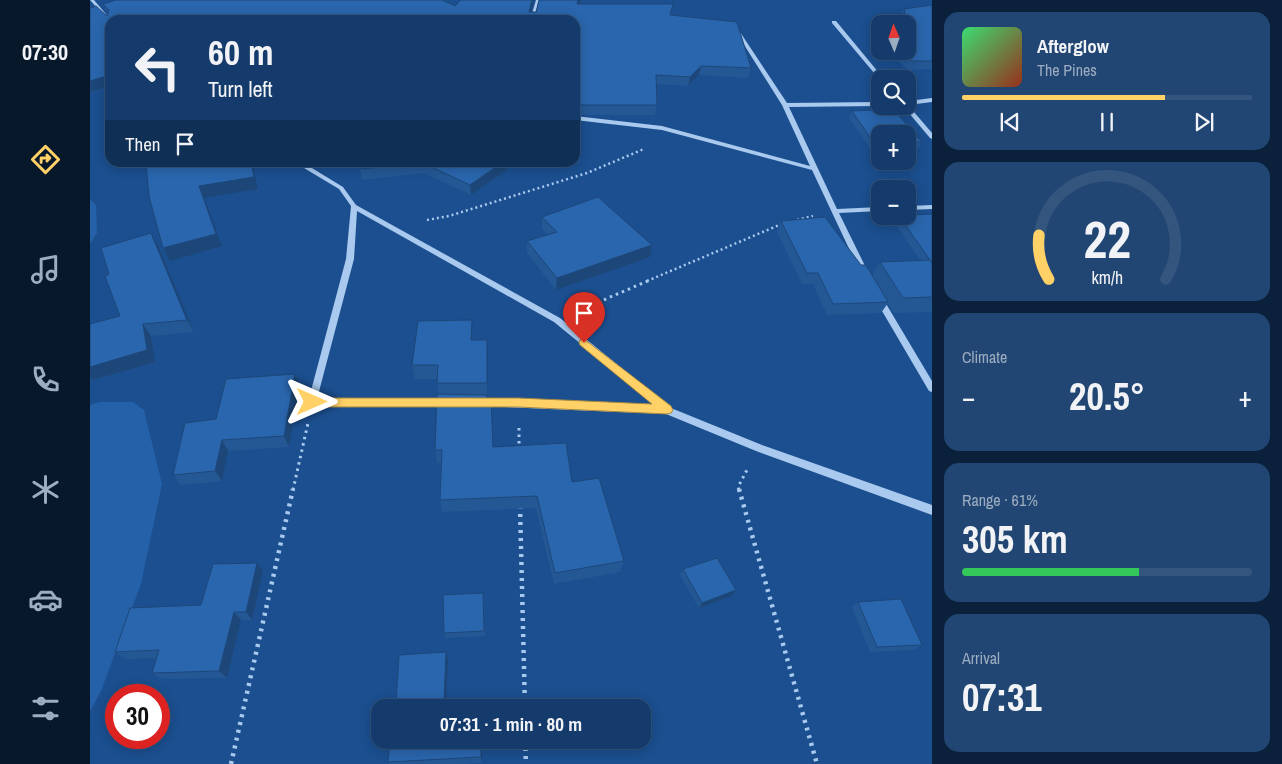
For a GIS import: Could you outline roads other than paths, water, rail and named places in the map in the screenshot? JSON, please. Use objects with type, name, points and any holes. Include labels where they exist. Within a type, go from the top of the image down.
[{"type":"street","points":[[92,0],[105,16]]},
{"type":"street","points":[[534,15],[538,0]]},
{"type":"street","points":[[834,22],[874,70]]},
{"type":"street","points":[[738,32],[784,105],[867,279]]},
{"type":"street","points":[[916,102],[932,100]]},
{"type":"street","points":[[784,105],[871,104]]},
{"type":"street","points":[[914,115],[932,137]]},
{"type":"street","points":[[580,119],[662,128],[815,169]]},
{"type":"street","points":[[305,167],[341,188],[354,206],[556,320],[667,410],[759,448],[932,510]]},
{"type":"street","points":[[354,206],[350,259],[312,402],[518,403],[667,410]]},
{"type":"street","points":[[916,208],[932,207]]},
{"type":"street","points":[[835,211],[871,209]]},
{"type":"street","points":[[872,287],[932,389]]}]
